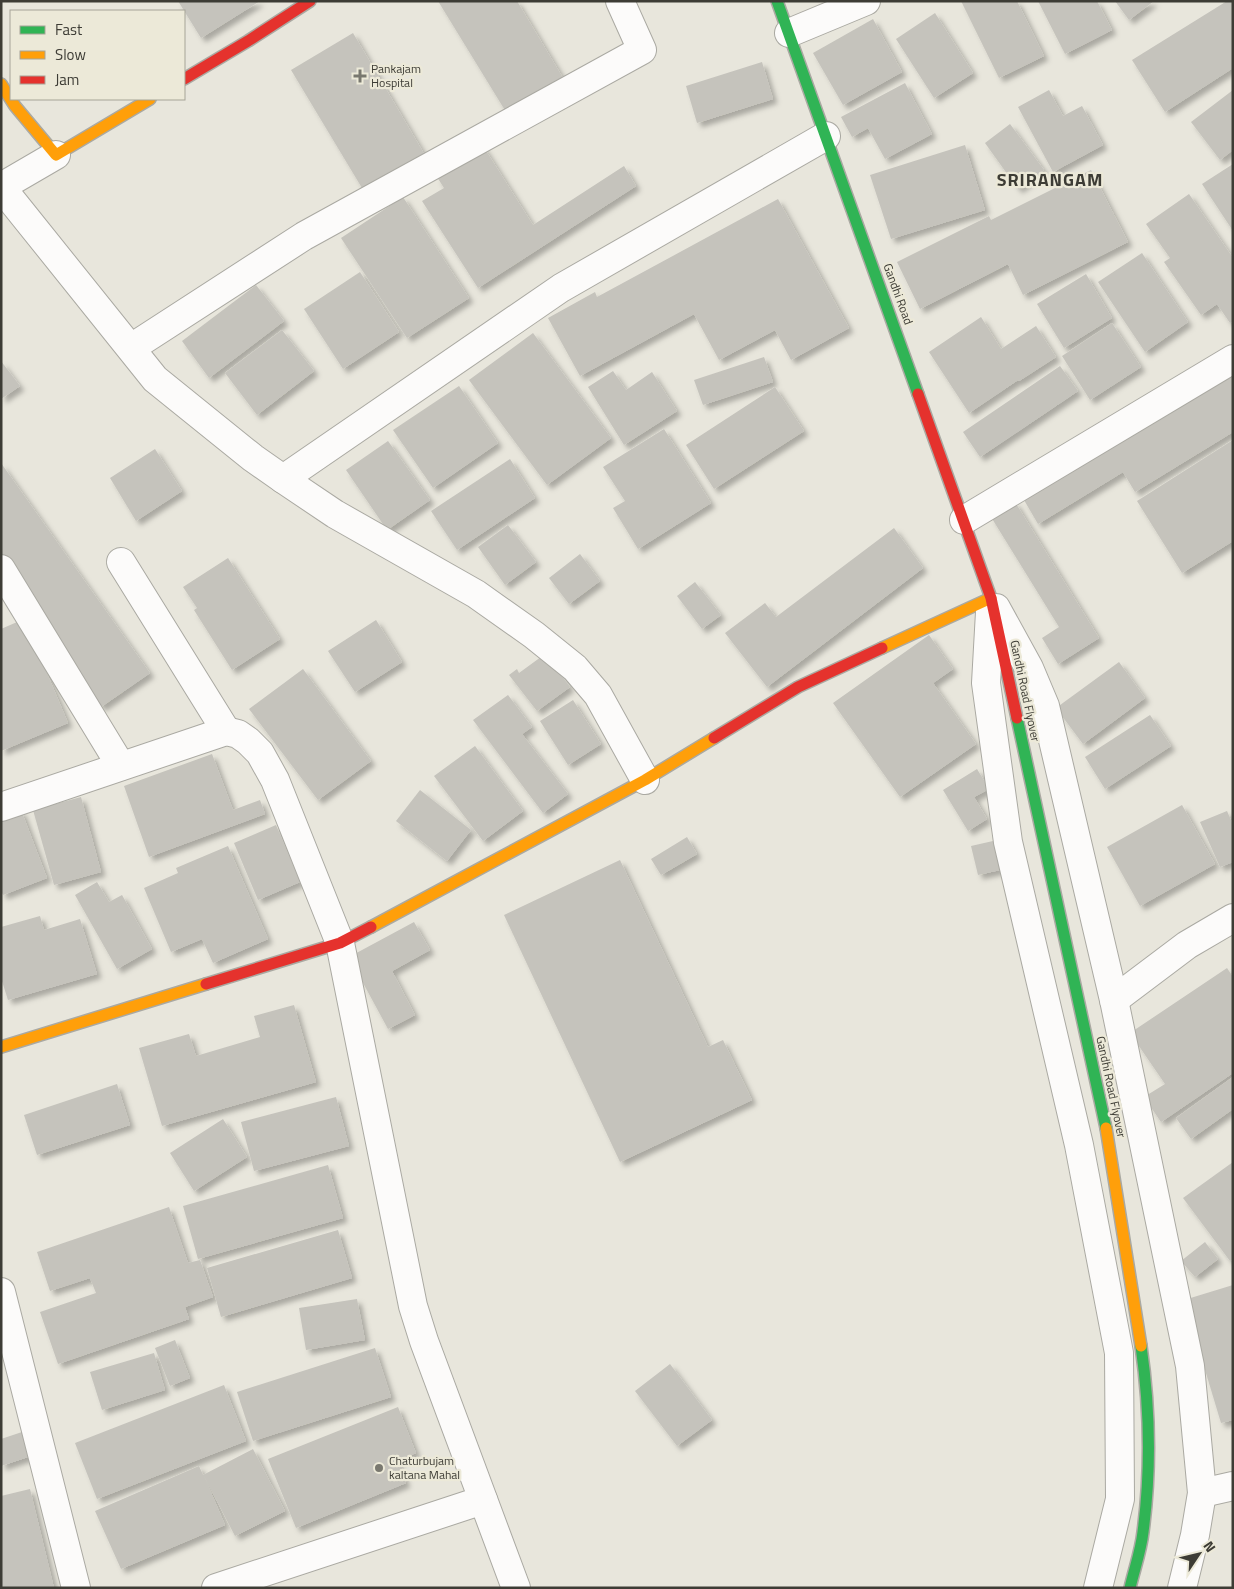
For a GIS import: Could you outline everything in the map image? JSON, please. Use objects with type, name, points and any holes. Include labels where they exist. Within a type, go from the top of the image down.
[{"type":"main road","points":[[185,78],[310,1]]},
{"type":"main road","name":"Gandhi Road","points":[[777,1],[991,598]]},
{"type":"main road","points":[[1,84],[10,98]]},
{"type":"main road","points":[[11,100],[56,154],[148,100]]},
{"type":"main road","points":[[1,1047],[340,942],[656,773],[798,687],[991,598]]},
{"type":"main road","name":"Gandhi Road Flyover","points":[[991,598],[1109,1143],[1146,1380],[1149,1463],[1145,1516],[1143,1534],[1130,1588]]},
{"type":"street","points":[[131,348],[304,236],[642,50],[620,1]]},
{"type":"street","points":[[790,33],[866,1]]},
{"type":"street","points":[[282,479],[561,288],[826,136]]},
{"type":"street","points":[[56,154],[1,187],[155,379],[282,479],[335,514],[476,594],[534,635],[575,668],[598,695],[656,773]]},
{"type":"street","points":[[964,520],[1233,358]]},
{"type":"street","points":[[121,562],[226,731]]},
{"type":"street","points":[[1,568],[121,766]]},
{"type":"street","points":[[991,598],[1029,668],[1045,706],[1114,1000],[1190,1366],[1202,1493],[1195,1535],[1182,1588]]},
{"type":"street","points":[[991,598],[986,683],[1008,842],[1079,1145],[1119,1353],[1120,1498],[1098,1588]]},
{"type":"street","points":[[1,807],[226,731],[238,734],[260,753],[275,780],[340,942],[413,1306],[516,1588]]},
{"type":"street","points":[[1114,1000],[1187,945],[1233,918]]},
{"type":"street","points":[[1,1292],[76,1588]]},
{"type":"street","points":[[1202,1493],[1233,1486]]},
{"type":"street","points":[[216,1588],[484,1500]]},
{"type":"building","points":[[178,1],[260,1],[201,38]]},
{"type":"building","points":[[438,1],[517,1],[563,78],[506,112]]},
{"type":"building","points":[[961,1],[1017,1],[1044,56],[999,78]]},
{"type":"building","points":[[1038,1],[1097,1],[1112,30],[1065,54]]},
{"type":"building","points":[[1115,1],[1154,1],[1129,20]]},
{"type":"building","points":[[1227,1],[1233,1],[1233,68],[1165,112],[1132,60]]},
{"type":"building","points":[[935,13],[973,73],[934,98],[896,39]]},
{"type":"building","points":[[873,19],[902,72],[843,105],[813,53]]},
{"type":"building","points":[[353,33],[426,157],[365,193],[291,70]]},
{"type":"building","points":[[762,62],[773,99],[697,123],[686,86]]},
{"type":"building","points":[[905,83],[932,134],[885,159],[868,128],[852,137],[841,117]]},
{"type":"building","points":[[1049,90],[1063,116],[1082,106],[1103,145],[1053,172],[1018,107]]},
{"type":"building","points":[[1233,90],[1233,150],[1220,160],[1191,122]]},
{"type":"building","points":[[1010,124],[1044,170],[1018,189],[985,143]]},
{"type":"building","points":[[965,145],[985,210],[891,239],[870,175]]},
{"type":"building","points":[[483,146],[533,225],[624,166],[636,186],[478,288],[422,201],[444,188],[437,177]]},
{"type":"building","points":[[1233,164],[1233,231],[1202,184]]},
{"type":"building","points":[[1091,170],[1128,242],[1023,295],[1008,264],[920,309],[897,262],[989,216],[991,220]]},
{"type":"building","points":[[1189,194],[1233,258],[1233,321],[1230,323],[1217,304],[1201,315],[1164,262],[1170,258],[1146,224]]},
{"type":"building","points":[[403,197],[469,298],[407,338],[341,238]]},
{"type":"building","points":[[778,199],[849,328],[791,360],[775,330],[719,360],[694,314],[580,376],[548,318],[595,292],[597,297]]},
{"type":"building","points":[[1142,253],[1188,322],[1145,352],[1098,282]]},
{"type":"building","points":[[360,272],[399,332],[343,369],[304,309]]},
{"type":"building","points":[[1086,274],[1112,318],[1064,348],[1037,304]]},
{"type":"building","points":[[256,285],[284,321],[209,378],[182,341]]},
{"type":"building","points":[[981,317],[1001,349],[1036,326],[1056,357],[969,413],[929,352]]},
{"type":"building","points":[[1112,323],[1141,367],[1090,400],[1062,356]]},
{"type":"building","points":[[282,330],[314,371],[257,415],[225,373]]},
{"type":"building","points":[[533,333],[611,438],[547,485],[469,380]]},
{"type":"building","points":[[764,357],[773,382],[703,405],[694,380]]},
{"type":"building","points":[[1,361],[20,386],[1,399]]},
{"type":"building","points":[[1060,366],[1078,391],[980,457],[963,432]]},
{"type":"building","points":[[613,371],[626,390],[652,372],[677,411],[624,445],[588,387]]},
{"type":"building","points":[[1233,372],[1233,432],[1135,492],[1123,472],[1038,524],[1024,500]]},
{"type":"building","points":[[459,386],[498,443],[433,488],[393,430]]},
{"type":"building","points":[[775,387],[804,431],[714,489],[686,445]]},
{"type":"building","points":[[664,429],[711,503],[638,549],[613,508],[625,501],[603,467]]},
{"type":"building","points":[[1233,440],[1233,541],[1182,573],[1137,501]]},
{"type":"building","points":[[388,441],[430,500],[387,530],[346,470]]},
{"type":"building","points":[[155,449],[182,491],[136,521],[110,478]]},
{"type":"building","points":[[510,459],[535,498],[457,550],[431,511]]},
{"type":"building","points":[[1,463],[150,673],[101,707],[1,567]]},
{"type":"building","points":[[1015,502],[1099,638],[1058,664],[1042,638],[1059,627],[991,517]]},
{"type":"building","points":[[508,525],[536,562],[505,585],[478,547]]},
{"type":"building","points":[[894,528],[923,568],[767,687],[725,633],[765,603],[776,617]]},
{"type":"building","points":[[580,554],[600,581],[569,604],[549,578]]},
{"type":"building","points":[[228,558],[280,639],[232,670],[194,610],[197,608],[183,587]]},
{"type":"building","points":[[695,582],[721,615],[702,629],[677,596]]},
{"type":"building","points":[[24,619],[68,723],[1,751],[1,629]]},
{"type":"building","points":[[376,620],[402,662],[355,692],[328,651]]},
{"type":"building","points":[[929,635],[953,669],[933,683],[976,744],[900,797],[833,703]]},
{"type":"building","points":[[545,654],[570,687],[537,711],[509,675],[517,669],[519,673]]},
{"type":"building","points":[[1119,662],[1145,698],[1083,744],[1056,708]]},
{"type":"building","points":[[303,669],[371,761],[318,800],[249,709]]},
{"type":"building","points":[[508,695],[532,727],[522,734],[568,794],[543,813],[473,720]]},
{"type":"building","points":[[573,700],[601,744],[568,765],[540,721]]},
{"type":"building","points":[[1150,715],[1171,746],[1105,789],[1085,757]]},
{"type":"building","points":[[475,746],[523,811],[483,841],[434,776]]},
{"type":"building","points":[[212,754],[233,810],[260,800],[265,814],[149,857],[124,786]]},
{"type":"building","points":[[977,769],[989,789],[974,797],[987,819],[968,831],[943,790]]},
{"type":"building","points":[[420,790],[471,830],[447,861],[396,821]]},
{"type":"building","points":[[81,797],[101,872],[54,885],[33,810]]},
{"type":"building","points":[[1182,805],[1215,864],[1140,906],[1107,847]]},
{"type":"building","points":[[21,810],[47,878],[3,895],[1,891],[1,817]]},
{"type":"building","points":[[1227,811],[1233,825],[1233,862],[1220,867],[1200,822]]},
{"type":"building","points":[[276,825],[300,882],[258,900],[234,843]]},
{"type":"building","points":[[687,837],[697,854],[661,875],[651,859]]},
{"type":"building","points":[[993,841],[1000,870],[978,875],[971,846]]},
{"type":"building","points":[[228,846],[268,939],[213,963],[202,939],[171,952],[144,888],[178,873],[176,868]]},
{"type":"building","points":[[620,860],[708,1047],[723,1040],[752,1100],[620,1162],[504,915]]},
{"type":"building","points":[[97,882],[109,902],[122,895],[152,949],[117,969],[75,895]]},
{"type":"building","points":[[40,916],[44,930],[80,919],[97,974],[8,1000],[1,978],[1,927]]},
{"type":"building","points":[[414,922],[430,950],[392,971],[415,1015],[388,1029],[349,957]]},
{"type":"building","points":[[1227,968],[1233,977],[1233,1073],[1161,1122],[1144,1097],[1165,1084],[1130,1033]]},
{"type":"building","points":[[294,1005],[316,1082],[162,1126],[139,1048],[189,1034],[196,1056],[260,1037],[254,1016]]},
{"type":"building","points":[[1233,1077],[1233,1109],[1191,1139],[1176,1118]]},
{"type":"building","points":[[117,1084],[130,1125],[37,1155],[24,1115]]},
{"type":"building","points":[[336,1097],[349,1146],[254,1171],[241,1122]]},
{"type":"building","points":[[223,1119],[247,1157],[194,1191],[170,1153]]},
{"type":"building","points":[[1233,1162],[1233,1259],[1230,1261],[1183,1198]]},
{"type":"building","points":[[328,1165],[343,1218],[198,1259],[183,1206]]},
{"type":"building","points":[[169,1207],[188,1263],[200,1260],[213,1297],[185,1307],[189,1319],[58,1364],[40,1312],[96,1293],[90,1278],[50,1291],[37,1252]]},
{"type":"building","points":[[338,1230],[352,1278],[221,1317],[207,1268]]},
{"type":"building","points":[[1205,1242],[1218,1259],[1195,1277],[1181,1261]]},
{"type":"building","points":[[1233,1285],[1233,1420],[1221,1423],[1184,1300]]},
{"type":"building","points":[[357,1299],[365,1340],[306,1350],[299,1308]]},
{"type":"building","points":[[175,1340],[190,1378],[170,1386],[155,1348]]},
{"type":"building","points":[[375,1348],[391,1397],[253,1441],[237,1392]]},
{"type":"building","points":[[154,1353],[165,1390],[102,1410],[90,1372]]},
{"type":"building","points":[[670,1364],[712,1420],[677,1446],[635,1391]]},
{"type":"building","points":[[224,1385],[246,1441],[97,1499],[75,1443]]},
{"type":"building","points":[[398,1407],[416,1453],[397,1461],[406,1483],[296,1528],[268,1459]]},
{"type":"building","points":[[22,1432],[31,1456],[1,1466],[1,1439]]},
{"type":"building","points":[[253,1449],[285,1511],[235,1536],[204,1476],[225,1525],[121,1569],[95,1511],[199,1466],[203,1475]]},
{"type":"building","points":[[30,1489],[54,1588],[1,1588],[1,1496]]},
{"type":"traffic: fast","points":[[777,1],[918,394]]},
{"type":"traffic: fast","points":[[1017,718],[1106,1128]]},
{"type":"traffic: fast","points":[[1130,1588],[1142,1539],[1146,1509],[1148,1416],[1141,1346]]},
{"type":"traffic: slow","points":[[1,84],[10,98]]},
{"type":"traffic: slow","points":[[11,100],[56,155],[148,100]]},
{"type":"traffic: slow","points":[[882,648],[991,598]]},
{"type":"traffic: slow","points":[[371,927],[645,780],[714,738]]},
{"type":"traffic: slow","points":[[1,1047],[206,984]]},
{"type":"traffic: slow","points":[[1106,1128],[1141,1346]]},
{"type":"traffic: jam","points":[[185,78],[310,1]]},
{"type":"traffic: jam","points":[[918,394],[991,598],[1017,718]]},
{"type":"traffic: jam","points":[[714,738],[798,687],[882,648]]},
{"type":"traffic: jam","points":[[206,984],[340,943],[371,927]]},
{"type":"place","name":"Pankajam Hospital","points":[[360,76]]},
{"type":"place","name":"Chaturbujam kaltana Mahal","points":[[379,1468]]},
{"type":"district","name":"SRIRANGAM","points":[[1050,180]]}]
